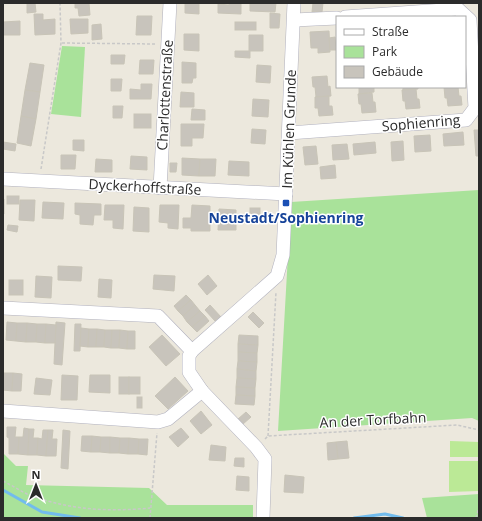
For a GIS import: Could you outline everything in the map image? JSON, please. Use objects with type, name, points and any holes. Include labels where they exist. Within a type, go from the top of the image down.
[{"type":"street","name":"Charlottenstraße","points":[[160,188],[170,3]]},
{"type":"street","name":"Im Kühlen Grunde","points":[[277,276],[283,255],[294,3]]},
{"type":"street","name":"Sophienring","points":[[359,16],[458,9],[466,16]]},
{"type":"street","name":"Sophienring","points":[[289,133],[466,120],[475,108],[470,20],[466,16]]},
{"type":"street","points":[[294,20],[336,18]]},
{"type":"street","name":"Dyckerhoffstraße","points":[[3,179],[286,194]]},
{"type":"street","points":[[263,518],[265,459],[256,447],[202,391],[189,372],[189,356],[192,351],[277,276]]},
{"type":"street","points":[[3,308],[158,316],[192,351]]},
{"type":"street","points":[[3,411],[158,422],[168,419],[202,391]]},
{"type":"path","points":[[39,181],[61,43],[60,3]]},
{"type":"path","points":[[61,43],[168,44]]},
{"type":"path","name":"An der Torfbahn","points":[[277,276],[268,436],[457,425],[479,430]]},
{"type":"path","points":[[150,518],[158,422]]},
{"type":"path","points":[[3,481],[26,493],[51,502],[85,509],[125,511],[150,508]]},
{"type":"path","points":[[476,518],[479,507]]},
{"type":"green space","points":[[62,46],[85,47],[81,117],[51,114]]},
{"type":"green space","points":[[479,190],[479,421],[472,418],[278,431],[291,202]]},
{"type":"green space","points":[[450,441],[479,442],[479,457],[450,457]]},
{"type":"green space","points":[[3,453],[16,466],[28,466],[26,485],[149,488],[167,505],[253,505],[253,518],[3,518]]},
{"type":"green space","points":[[449,461],[479,461],[479,491],[449,492]]},
{"type":"green space","points":[[479,494],[479,518],[427,518],[422,498]]},
{"type":"building","points":[[27,3],[35,3],[36,12],[27,13]]},
{"type":"building","points":[[75,3],[89,3],[90,15],[79,16],[78,8],[75,8]]},
{"type":"building","points":[[185,3],[199,3],[199,14],[185,13]]},
{"type":"building","points":[[229,3],[241,3],[241,14],[218,13],[218,4],[229,5]]},
{"type":"building","points":[[250,3],[276,3],[275,12],[250,11]]},
{"type":"building","points":[[313,3],[323,3],[322,12],[312,12]]},
{"type":"building","points":[[270,13],[280,14],[279,28],[270,28]]},
{"type":"building","points":[[34,14],[43,14],[43,20],[55,19],[55,34],[35,35]]},
{"type":"building","points":[[137,16],[152,16],[151,35],[136,35]]},
{"type":"building","points":[[70,19],[88,19],[88,33],[71,34]]},
{"type":"building","points":[[20,21],[20,35],[3,35],[3,22]]},
{"type":"building","points":[[235,22],[256,22],[256,30],[235,30]]},
{"type":"building","points":[[101,24],[102,39],[92,40],[92,25]]},
{"type":"building","points":[[329,31],[330,52],[318,53],[318,48],[311,48],[310,32]]},
{"type":"building","points":[[184,34],[199,34],[199,51],[184,50]]},
{"type":"building","points":[[249,35],[263,35],[263,51],[250,51],[250,58],[235,57],[235,51],[249,51]]},
{"type":"building","points":[[335,37],[336,50],[330,50],[329,38]]},
{"type":"building","points":[[111,55],[125,55],[124,64],[111,64]]},
{"type":"building","points":[[140,60],[154,60],[153,74],[139,74]]},
{"type":"building","points":[[182,62],[196,63],[196,78],[193,78],[192,83],[182,83]]},
{"type":"building","points":[[30,63],[44,65],[40,92],[25,90]]},
{"type":"building","points":[[257,65],[271,66],[270,83],[256,82]]},
{"type":"building","points":[[327,76],[331,96],[316,97],[312,77]]},
{"type":"building","points":[[111,79],[122,79],[121,91],[111,91]]},
{"type":"building","points":[[141,84],[152,84],[151,99],[130,99],[130,89],[141,90]]},
{"type":"building","points":[[359,88],[374,88],[374,92],[359,94]]},
{"type":"building","points":[[403,88],[418,88],[418,89],[403,90]]},
{"type":"building","points":[[444,88],[458,88],[462,105],[448,106],[447,98],[445,98]]},
{"type":"building","points":[[416,89],[420,108],[406,109],[405,101],[403,101],[402,90]]},
{"type":"building","points":[[25,90],[40,92],[36,119],[21,116]]},
{"type":"building","points":[[181,92],[194,93],[194,107],[180,107]]},
{"type":"building","points":[[372,93],[376,112],[362,113],[358,94]]},
{"type":"building","points":[[329,96],[329,106],[332,106],[333,115],[319,116],[318,108],[315,108],[315,97]]},
{"type":"building","points":[[253,99],[269,100],[268,117],[252,116]]},
{"type":"building","points":[[113,106],[123,106],[122,118],[113,118]]},
{"type":"building","points":[[192,109],[205,110],[205,120],[191,120]]},
{"type":"building","points":[[134,114],[151,114],[151,128],[134,128]]},
{"type":"building","points":[[21,116],[36,119],[31,146],[17,143]]},
{"type":"building","points":[[181,124],[204,124],[203,138],[192,138],[192,146],[181,146]]},
{"type":"building","points":[[252,129],[266,130],[265,144],[251,143]]},
{"type":"building","points":[[474,130],[479,130],[479,156],[476,156]]},
{"type":"building","points":[[463,132],[464,145],[444,146],[443,134]]},
{"type":"building","points":[[430,135],[431,151],[415,152],[414,136]]},
{"type":"building","points":[[73,140],[84,140],[84,151],[73,150]]},
{"type":"building","points":[[403,141],[404,160],[392,161],[391,142]]},
{"type":"building","points":[[3,142],[16,144],[15,151],[3,149]]},
{"type":"building","points":[[375,142],[376,153],[354,155],[353,144]]},
{"type":"building","points":[[347,144],[349,159],[333,160],[332,145]]},
{"type":"building","points":[[316,146],[318,164],[305,165],[303,147]]},
{"type":"building","points":[[61,155],[76,155],[75,169],[61,169]]},
{"type":"building","points":[[131,156],[147,157],[147,170],[130,169]]},
{"type":"building","points":[[182,158],[200,159],[199,176],[182,175]]},
{"type":"building","points":[[96,159],[112,160],[112,172],[95,172]]},
{"type":"building","points":[[200,159],[216,159],[215,176],[199,176]]},
{"type":"building","points":[[229,161],[249,162],[249,176],[228,175]]},
{"type":"building","points":[[170,163],[177,163],[176,172],[170,172]]},
{"type":"building","points":[[335,165],[336,178],[321,179],[320,167]]},
{"type":"building","points":[[7,196],[19,196],[19,204],[7,204]]},
{"type":"building","points":[[3,198],[4,199],[4,214],[3,214]]},
{"type":"building","points":[[20,200],[35,200],[34,221],[19,220]]},
{"type":"building","points":[[43,202],[64,203],[63,219],[42,218]]},
{"type":"building","points":[[75,203],[101,204],[101,215],[94,215],[93,225],[80,224],[80,215],[75,214]]},
{"type":"building","points":[[105,205],[124,205],[123,229],[113,228],[113,220],[104,220]]},
{"type":"building","points":[[160,205],[179,205],[178,229],[168,228],[168,223],[159,222]]},
{"type":"building","points":[[192,205],[210,206],[210,231],[191,231],[191,228],[183,228],[183,218],[191,218]]},
{"type":"building","points":[[134,207],[149,208],[149,232],[133,231]]},
{"type":"building","points":[[250,208],[260,208],[260,216],[250,216]]},
{"type":"building","points":[[219,209],[236,210],[236,230],[218,230]]},
{"type":"building","points":[[8,225],[18,226],[17,232],[7,230]]},
{"type":"building","points":[[58,266],[82,267],[81,281],[58,280]]},
{"type":"building","points":[[154,275],[175,276],[174,291],[153,289]]},
{"type":"building","points":[[208,275],[217,286],[207,295],[198,284]]},
{"type":"building","points":[[36,276],[52,277],[51,298],[35,297]]},
{"type":"building","points":[[99,279],[112,280],[111,298],[98,297]]},
{"type":"building","points":[[9,280],[23,280],[23,295],[9,295]]},
{"type":"building","points":[[186,295],[191,300],[178,311],[174,306]]},
{"type":"building","points":[[191,300],[195,305],[183,316],[178,311]]},
{"type":"building","points":[[195,305],[200,311],[187,322],[183,316]]},
{"type":"building","points":[[210,305],[221,317],[215,321],[205,310]]},
{"type":"building","points":[[200,311],[205,316],[192,327],[187,322]]},
{"type":"building","points":[[253,312],[264,323],[259,328],[248,317]]},
{"type":"building","points":[[205,316],[209,321],[197,332],[192,327]]},
{"type":"building","points":[[7,322],[17,323],[16,341],[6,340]]},
{"type":"building","points":[[56,322],[65,323],[62,365],[54,364]]},
{"type":"building","points":[[17,323],[27,323],[26,342],[16,341]]},
{"type":"building","points":[[27,323],[37,324],[36,342],[26,342]]},
{"type":"building","points":[[37,324],[46,324],[45,343],[36,342]]},
{"type":"building","points":[[46,324],[56,325],[55,343],[45,343]]},
{"type":"building","points":[[75,324],[81,324],[80,351],[74,351]]},
{"type":"building","points":[[81,328],[89,329],[88,347],[80,346]]},
{"type":"building","points":[[89,329],[97,329],[96,347],[88,347]]},
{"type":"building","points":[[97,329],[105,330],[104,347],[96,347]]},
{"type":"building","points":[[105,330],[112,330],[111,348],[104,347]]},
{"type":"building","points":[[112,330],[120,330],[119,348],[111,348]]},
{"type":"building","points":[[120,330],[128,331],[127,349],[119,348]]},
{"type":"building","points":[[128,331],[135,331],[135,349],[127,349]]},
{"type":"building","points":[[162,335],[180,354],[166,366],[149,347]]},
{"type":"building","points":[[239,335],[258,336],[258,345],[238,344]]},
{"type":"building","points":[[238,344],[258,345],[257,353],[238,352]]},
{"type":"building","points":[[238,352],[257,353],[257,362],[238,361]]},
{"type":"building","points":[[238,361],[257,362],[256,371],[237,369]]},
{"type":"building","points":[[237,369],[256,371],[256,379],[237,378]]},
{"type":"building","points":[[4,373],[13,373],[12,391],[3,390]]},
{"type":"building","points":[[13,373],[22,374],[21,391],[12,391]]},
{"type":"building","points":[[62,375],[78,376],[77,400],[61,400]]},
{"type":"building","points":[[90,375],[110,375],[110,393],[89,392]]},
{"type":"building","points":[[119,377],[129,377],[129,394],[119,394]]},
{"type":"building","points":[[129,377],[140,377],[140,394],[129,394]]},
{"type":"building","points":[[175,377],[188,391],[168,409],[155,396]]},
{"type":"building","points":[[36,378],[52,380],[50,395],[34,394]]},
{"type":"building","points":[[237,378],[256,379],[255,388],[236,387]]},
{"type":"building","points":[[236,387],[255,388],[255,396],[236,395]]},
{"type":"building","points":[[236,395],[255,396],[254,405],[235,404]]},
{"type":"building","points":[[137,397],[142,397],[142,408],[137,408]]},
{"type":"building","points":[[201,411],[212,425],[201,434],[190,421]]},
{"type":"building","points":[[246,412],[251,417],[243,424],[238,419]]},
{"type":"building","points":[[7,427],[16,427],[15,437],[19,437],[18,454],[9,454]]},
{"type":"building","points":[[24,428],[29,429],[28,455],[18,454],[19,437],[23,437]]},
{"type":"building","points":[[181,428],[189,437],[178,447],[169,437]]},
{"type":"building","points":[[29,429],[34,429],[33,438],[38,438],[37,455],[28,455]]},
{"type":"building","points":[[43,430],[48,430],[46,456],[37,455],[38,438],[42,439]]},
{"type":"building","points":[[48,430],[53,430],[52,439],[57,439],[56,456],[46,456]]},
{"type":"building","points":[[63,430],[70,431],[68,469],[61,468]]},
{"type":"building","points":[[82,436],[92,436],[91,452],[81,451]]},
{"type":"building","points":[[92,436],[101,437],[100,452],[91,452]]},
{"type":"building","points":[[101,437],[110,437],[110,453],[100,452]]},
{"type":"building","points":[[110,437],[120,438],[119,453],[110,453]]},
{"type":"building","points":[[120,438],[129,438],[128,454],[119,453]]},
{"type":"building","points":[[129,438],[139,439],[138,454],[128,454]]},
{"type":"building","points":[[139,439],[148,439],[147,455],[138,454]]},
{"type":"building","points":[[347,441],[349,458],[338,459],[336,442]]},
{"type":"building","points":[[336,442],[338,459],[328,460],[327,443]]},
{"type":"building","points":[[211,445],[226,447],[225,461],[209,460]]},
{"type":"building","points":[[235,458],[244,458],[244,467],[234,466]]},
{"type":"building","points":[[285,475],[304,477],[303,493],[284,492]]},
{"type":"building","points":[[237,476],[249,477],[249,491],[236,490]]},
{"type":"waterway","points":[[3,490],[42,512],[80,518]]},
{"type":"waterway","points":[[354,518],[385,514],[403,518]]},
{"type":"place","name":"Neustadt/Sophienring","points":[[286,203]]}]
